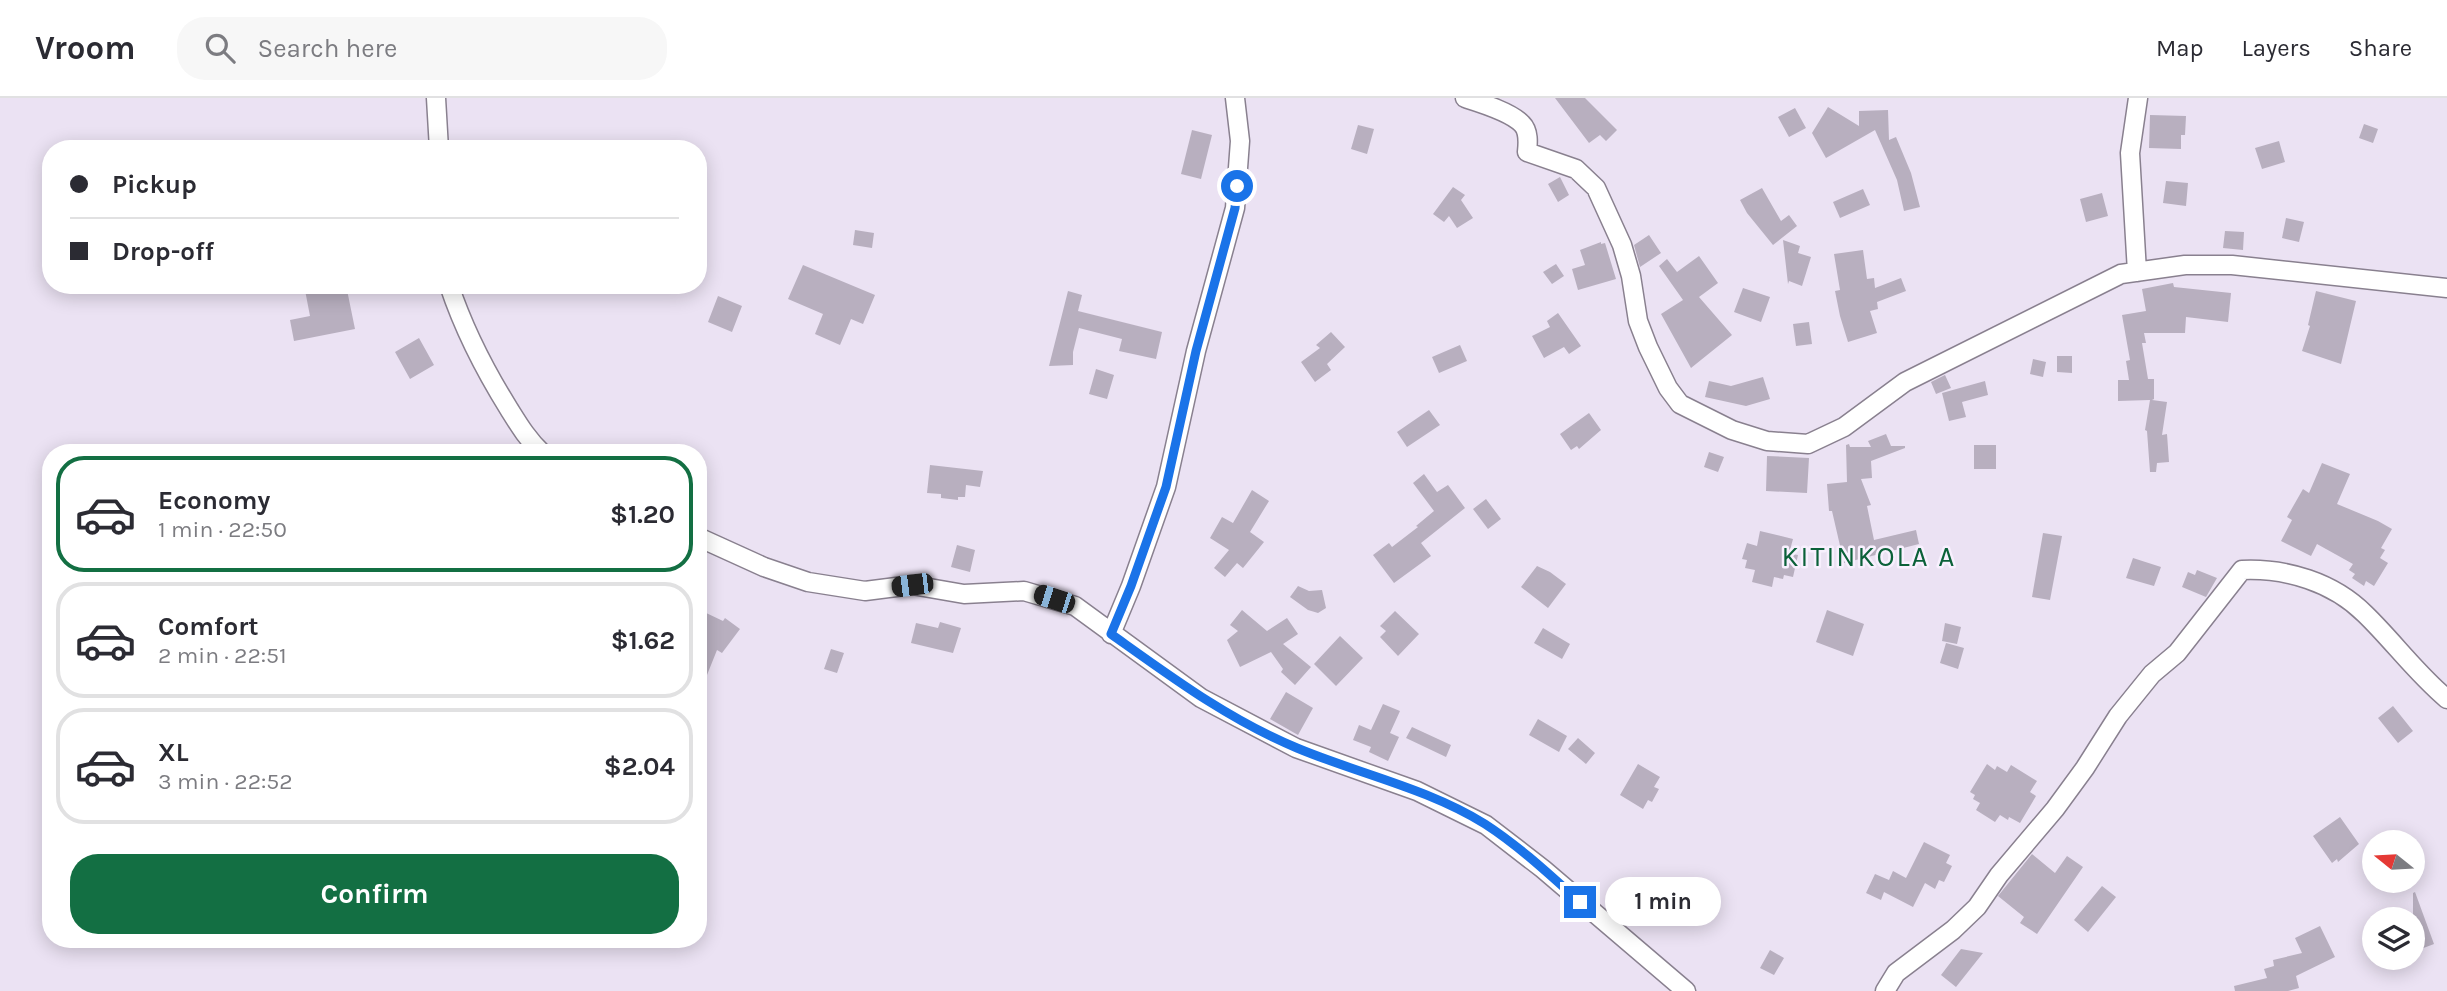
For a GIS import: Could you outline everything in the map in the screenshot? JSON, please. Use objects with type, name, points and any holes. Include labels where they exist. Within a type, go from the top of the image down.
[{"type":"street","points":[[436,98],[438,140]]},
{"type":"street","points":[[1111,634],[1166,487],[1196,351],[1235,208],[1240,141],[1235,98]]},
{"type":"street","points":[[1465,98],[1498,110],[1523,125],[1528,140],[1527,152],[1576,169],[1596,188],[1622,245],[1631,276],[1638,321],[1648,347],[1668,388],[1680,404],[1720,425],[1767,441],[1808,444],[1844,427],[1905,382],[2121,274],[2185,265],[2232,265],[2447,288]]},
{"type":"street","points":[[2137,272],[2130,153],[2138,98]]},
{"type":"street","points":[[452,294],[462,323],[481,362],[532,444]]},
{"type":"street","points":[[707,541],[764,567],[808,582],[866,591],[912,585],[964,594],[1010,591],[1033,593],[1075,606],[1201,698],[1296,748],[1417,791],[1486,825],[1543,869],[1686,991]]},
{"type":"street","points":[[1885,991],[1896,973],[1953,930],[1977,907],[1999,875],[2078,778],[2118,716],[2152,674],[2177,653],[2242,570],[2266,569],[2289,573],[2318,583],[2346,598],[2364,612],[2430,685],[2447,699]]},
{"type":"building","points":[[1555,98],[1585,98],[1617,130],[1606,141],[1600,135],[1589,143]]},
{"type":"building","points":[[1828,107],[1859,126],[1859,111],[1888,110],[1889,140],[1896,137],[1911,173],[1920,207],[1904,211],[1897,180],[1875,130],[1826,158],[1812,133]]},
{"type":"building","points":[[1795,108],[1806,128],[1789,137],[1778,117]]},
{"type":"building","points":[[2150,115],[2186,116],[2181,149],[2149,148]]},
{"type":"building","points":[[2364,124],[2378,129],[2373,143],[2359,138]]},
{"type":"building","points":[[1358,125],[1374,129],[1367,154],[1351,149]]},
{"type":"building","points":[[1192,130],[1212,135],[1201,179],[1181,174]]},
{"type":"building","points":[[2279,141],[2285,162],[2262,169],[2255,148]]},
{"type":"building","points":[[1560,177],[1569,195],[1558,202],[1548,184]]},
{"type":"building","points":[[2166,181],[2188,183],[2186,206],[2163,203]]},
{"type":"building","points":[[1453,187],[1465,195],[1461,200],[1473,218],[1457,228],[1449,216],[1444,222],[1433,214]]},
{"type":"building","points":[[1762,188],[1781,221],[1789,215],[1797,226],[1773,245],[1740,200]]},
{"type":"building","points":[[1863,189],[1870,205],[1840,218],[1833,202]]},
{"type":"building","points":[[2102,193],[2108,216],[2086,222],[2080,199]]},
{"type":"building","points":[[2286,218],[2304,222],[2299,242],[2282,238]]},
{"type":"building","points":[[855,230],[874,233],[872,248],[853,245]]},
{"type":"building","points":[[2225,231],[2244,232],[2243,250],[2223,248]]},
{"type":"building","points":[[1649,235],[1661,253],[1640,267],[1634,245]]},
{"type":"building","points":[[1783,240],[1800,246],[1798,253],[1811,257],[1802,286],[1789,281],[1788,284]]},
{"type":"building","points":[[1605,243],[1616,279],[1578,290],[1572,269],[1585,265],[1580,250]]},
{"type":"building","points":[[1863,250],[1867,279],[1874,278],[1875,288],[1901,278],[1906,291],[1877,302],[1878,309],[1870,311],[1877,333],[1848,342],[1835,291],[1840,290],[1834,254]]},
{"type":"building","points":[[1699,256],[1718,283],[1699,297],[1732,335],[1691,368],[1661,314],[1683,300],[1659,266],[1667,259],[1677,272]]},
{"type":"building","points":[[1556,264],[1564,276],[1552,284],[1543,272]]},
{"type":"building","points":[[803,265],[875,295],[863,324],[851,319],[840,345],[815,334],[823,314],[788,299]]},
{"type":"building","points":[[2173,283],[2174,287],[2231,293],[2228,322],[2186,317],[2185,333],[2144,333],[2146,343],[2142,343],[2148,379],[2154,379],[2152,400],[2167,402],[2162,435],[2167,434],[2169,462],[2157,463],[2156,472],[2150,472],[2145,430],[2150,400],[2118,401],[2118,380],[2129,380],[2126,361],[2130,360],[2122,315],[2146,311],[2142,289]]},
{"type":"building","points":[[1743,288],[1770,297],[1761,322],[1734,312]]},
{"type":"building","points":[[1068,291],[1082,295],[1078,311],[1162,332],[1156,359],[1119,351],[1122,339],[1079,328],[1073,365],[1049,366]]},
{"type":"building","points":[[2316,291],[2356,301],[2341,364],[2302,351],[2310,326],[2308,325]]},
{"type":"building","points":[[306,294],[348,294],[355,329],[294,341],[290,320],[310,316]]},
{"type":"building","points":[[718,296],[742,306],[732,332],[708,322]]},
{"type":"building","points":[[1558,313],[1581,346],[1569,354],[1564,347],[1544,358],[1532,336],[1550,327],[1547,321]]},
{"type":"building","points":[[1809,322],[1812,344],[1796,346],[1793,324]]},
{"type":"building","points":[[1331,332],[1345,347],[1327,364],[1331,370],[1315,382],[1301,362],[1320,348],[1316,345]]},
{"type":"building","points":[[419,338],[434,365],[410,379],[395,352]]},
{"type":"building","points":[[1460,345],[1467,361],[1439,373],[1432,357]]},
{"type":"building","points":[[2057,356],[2072,356],[2072,373],[2057,372]]},
{"type":"building","points":[[2033,359],[2046,362],[2043,377],[2030,374]]},
{"type":"building","points":[[1096,369],[1114,375],[1107,399],[1089,394]]},
{"type":"building","points":[[1945,375],[1951,388],[1936,394],[1931,382]]},
{"type":"building","points":[[1763,377],[1770,399],[1746,406],[1705,397],[1709,381],[1731,386]]},
{"type":"building","points":[[1985,381],[1988,395],[1962,402],[1966,417],[1949,421],[1942,393]]},
{"type":"building","points":[[1429,410],[1440,425],[1407,447],[1397,432]]},
{"type":"building","points":[[1589,413],[1601,430],[1579,449],[1577,446],[1571,450],[1560,434]]},
{"type":"building","points":[[1886,434],[1891,446],[1905,448],[1871,461],[1872,478],[1861,479],[1871,505],[1867,506],[1874,540],[1916,530],[1919,544],[1844,563],[1832,511],[1829,511],[1827,484],[1847,482],[1846,445],[1871,447],[1868,441]]},
{"type":"building","points":[[1974,445],[1996,445],[1996,469],[1974,469]]},
{"type":"building","points":[[1709,452],[1724,457],[1718,472],[1704,467]]},
{"type":"building","points":[[1767,456],[1809,458],[1807,493],[1766,491]]},
{"type":"building","points":[[2322,463],[2350,474],[2337,504],[2392,529],[2381,548],[2385,550],[2380,558],[2388,563],[2374,586],[2366,581],[2364,586],[2352,578],[2355,574],[2349,570],[2353,564],[2317,544],[2311,556],[2281,541],[2292,520],[2287,517],[2303,489],[2309,493]]},
{"type":"building","points":[[930,465],[983,471],[980,487],[966,485],[965,497],[958,497],[958,500],[941,498],[941,494],[927,493]]},
{"type":"building","points":[[1424,474],[1437,492],[1448,485],[1465,508],[1421,543],[1431,556],[1394,583],[1373,555],[1389,543],[1392,547],[1434,511],[1413,483]]},
{"type":"building","points":[[1252,490],[1269,501],[1250,532],[1264,542],[1243,568],[1237,563],[1225,577],[1214,568],[1229,550],[1210,538],[1222,517],[1233,523]]},
{"type":"building","points":[[1486,499],[1501,519],[1488,529],[1473,509]]},
{"type":"building","points":[[1760,531],[1793,539],[1790,550],[1793,551],[1792,554],[1798,555],[1793,577],[1774,577],[1772,587],[1752,582],[1755,570],[1745,568],[1747,560],[1742,559],[1747,543],[1757,546]]},
{"type":"building","points":[[2043,533],[2062,536],[2050,600],[2032,597]]},
{"type":"building","points":[[957,545],[975,550],[970,572],[951,567]]},
{"type":"building","points":[[2133,558],[2161,567],[2154,586],[2126,578]]},
{"type":"building","points":[[1537,566],[1566,584],[1548,608],[1521,587]]},
{"type":"building","points":[[2197,570],[2217,578],[2206,597],[2182,587],[2188,572],[2195,575]]},
{"type":"building","points":[[1298,586],[1309,591],[1322,590],[1326,608],[1318,613],[1308,610],[1290,597]]},
{"type":"building","points":[[1242,610],[1267,631],[1287,618],[1298,634],[1283,644],[1311,667],[1295,685],[1281,672],[1283,669],[1271,652],[1240,667],[1227,640],[1238,631],[1230,625]]},
{"type":"building","points":[[1827,610],[1864,624],[1853,656],[1816,642]]},
{"type":"building","points":[[1395,611],[1419,634],[1398,656],[1380,637],[1386,631],[1380,626]]},
{"type":"building","points":[[707,613],[723,621],[725,618],[740,629],[722,653],[717,650],[707,675]]},
{"type":"building","points":[[940,622],[961,628],[953,653],[911,643],[916,623],[938,628]]},
{"type":"building","points":[[1945,623],[1961,627],[1957,644],[1942,641]]},
{"type":"building","points":[[1543,628],[1570,644],[1562,659],[1534,643]]},
{"type":"building","points":[[1340,636],[1363,658],[1336,686],[1314,664]]},
{"type":"building","points":[[1946,643],[1964,648],[1958,669],[1940,663]]},
{"type":"building","points":[[831,649],[844,653],[837,673],[824,669]]},
{"type":"building","points":[[1286,692],[1313,708],[1298,735],[1270,719]]},
{"type":"building","points":[[1383,704],[1400,711],[1390,733],[1399,737],[1388,761],[1369,752],[1371,747],[1353,740],[1359,725],[1371,730]]},
{"type":"building","points":[[2393,706],[2413,731],[2398,743],[2378,718]]},
{"type":"building","points":[[1538,719],[1567,736],[1559,752],[1529,735]]},
{"type":"building","points":[[1412,727],[1451,745],[1446,757],[1406,738]]},
{"type":"building","points":[[1578,738],[1595,753],[1586,764],[1568,749]]},
{"type":"building","points":[[1638,764],[1660,777],[1654,787],[1659,789],[1652,802],[1648,800],[1643,809],[1620,795]]},
{"type":"building","points":[[1987,764],[1995,770],[1997,766],[2007,772],[2011,765],[2037,781],[2030,792],[2036,796],[2020,823],[2000,815],[1995,822],[1976,810],[1980,803],[1973,799],[1975,795],[1970,792]]},
{"type":"building","points":[[2340,817],[2359,844],[2338,862],[2337,859],[2332,863],[2313,836]]},
{"type":"building","points":[[1924,842],[1950,855],[1946,863],[1952,866],[1944,882],[1939,880],[1935,889],[1925,883],[1913,907],[1884,892],[1881,900],[1866,893],[1875,874],[1889,880],[1893,871],[1906,878]]},
{"type":"building","points":[[2032,854],[2055,873],[2067,856],[2083,867],[2037,934],[2020,923],[2024,917],[1998,896]]},
{"type":"building","points":[[2102,886],[2116,897],[2088,932],[2074,920]]},
{"type":"building","points":[[2413,893],[2415,893],[2420,907],[2413,907]]},
{"type":"building","points":[[2425,919],[2434,944],[2425,947]]},
{"type":"building","points":[[2320,926],[2335,957],[2296,976],[2299,988],[2288,991],[2235,991],[2234,986],[2267,978],[2264,969],[2274,966],[2273,960],[2302,953],[2295,938]]},
{"type":"building","points":[[1961,949],[1983,953],[1956,987],[1941,975]]},
{"type":"building","points":[[1770,950],[1784,958],[1774,975],[1760,968]]},
{"type":"district","name":"KITINKOLA A","points":[[1869,556]]},
{"type":"route","points":[[1237,186],[1235,208],[1196,351],[1166,487],[1111,634],[1201,698],[1296,748],[1417,791],[1486,825],[1580,902]]}]
